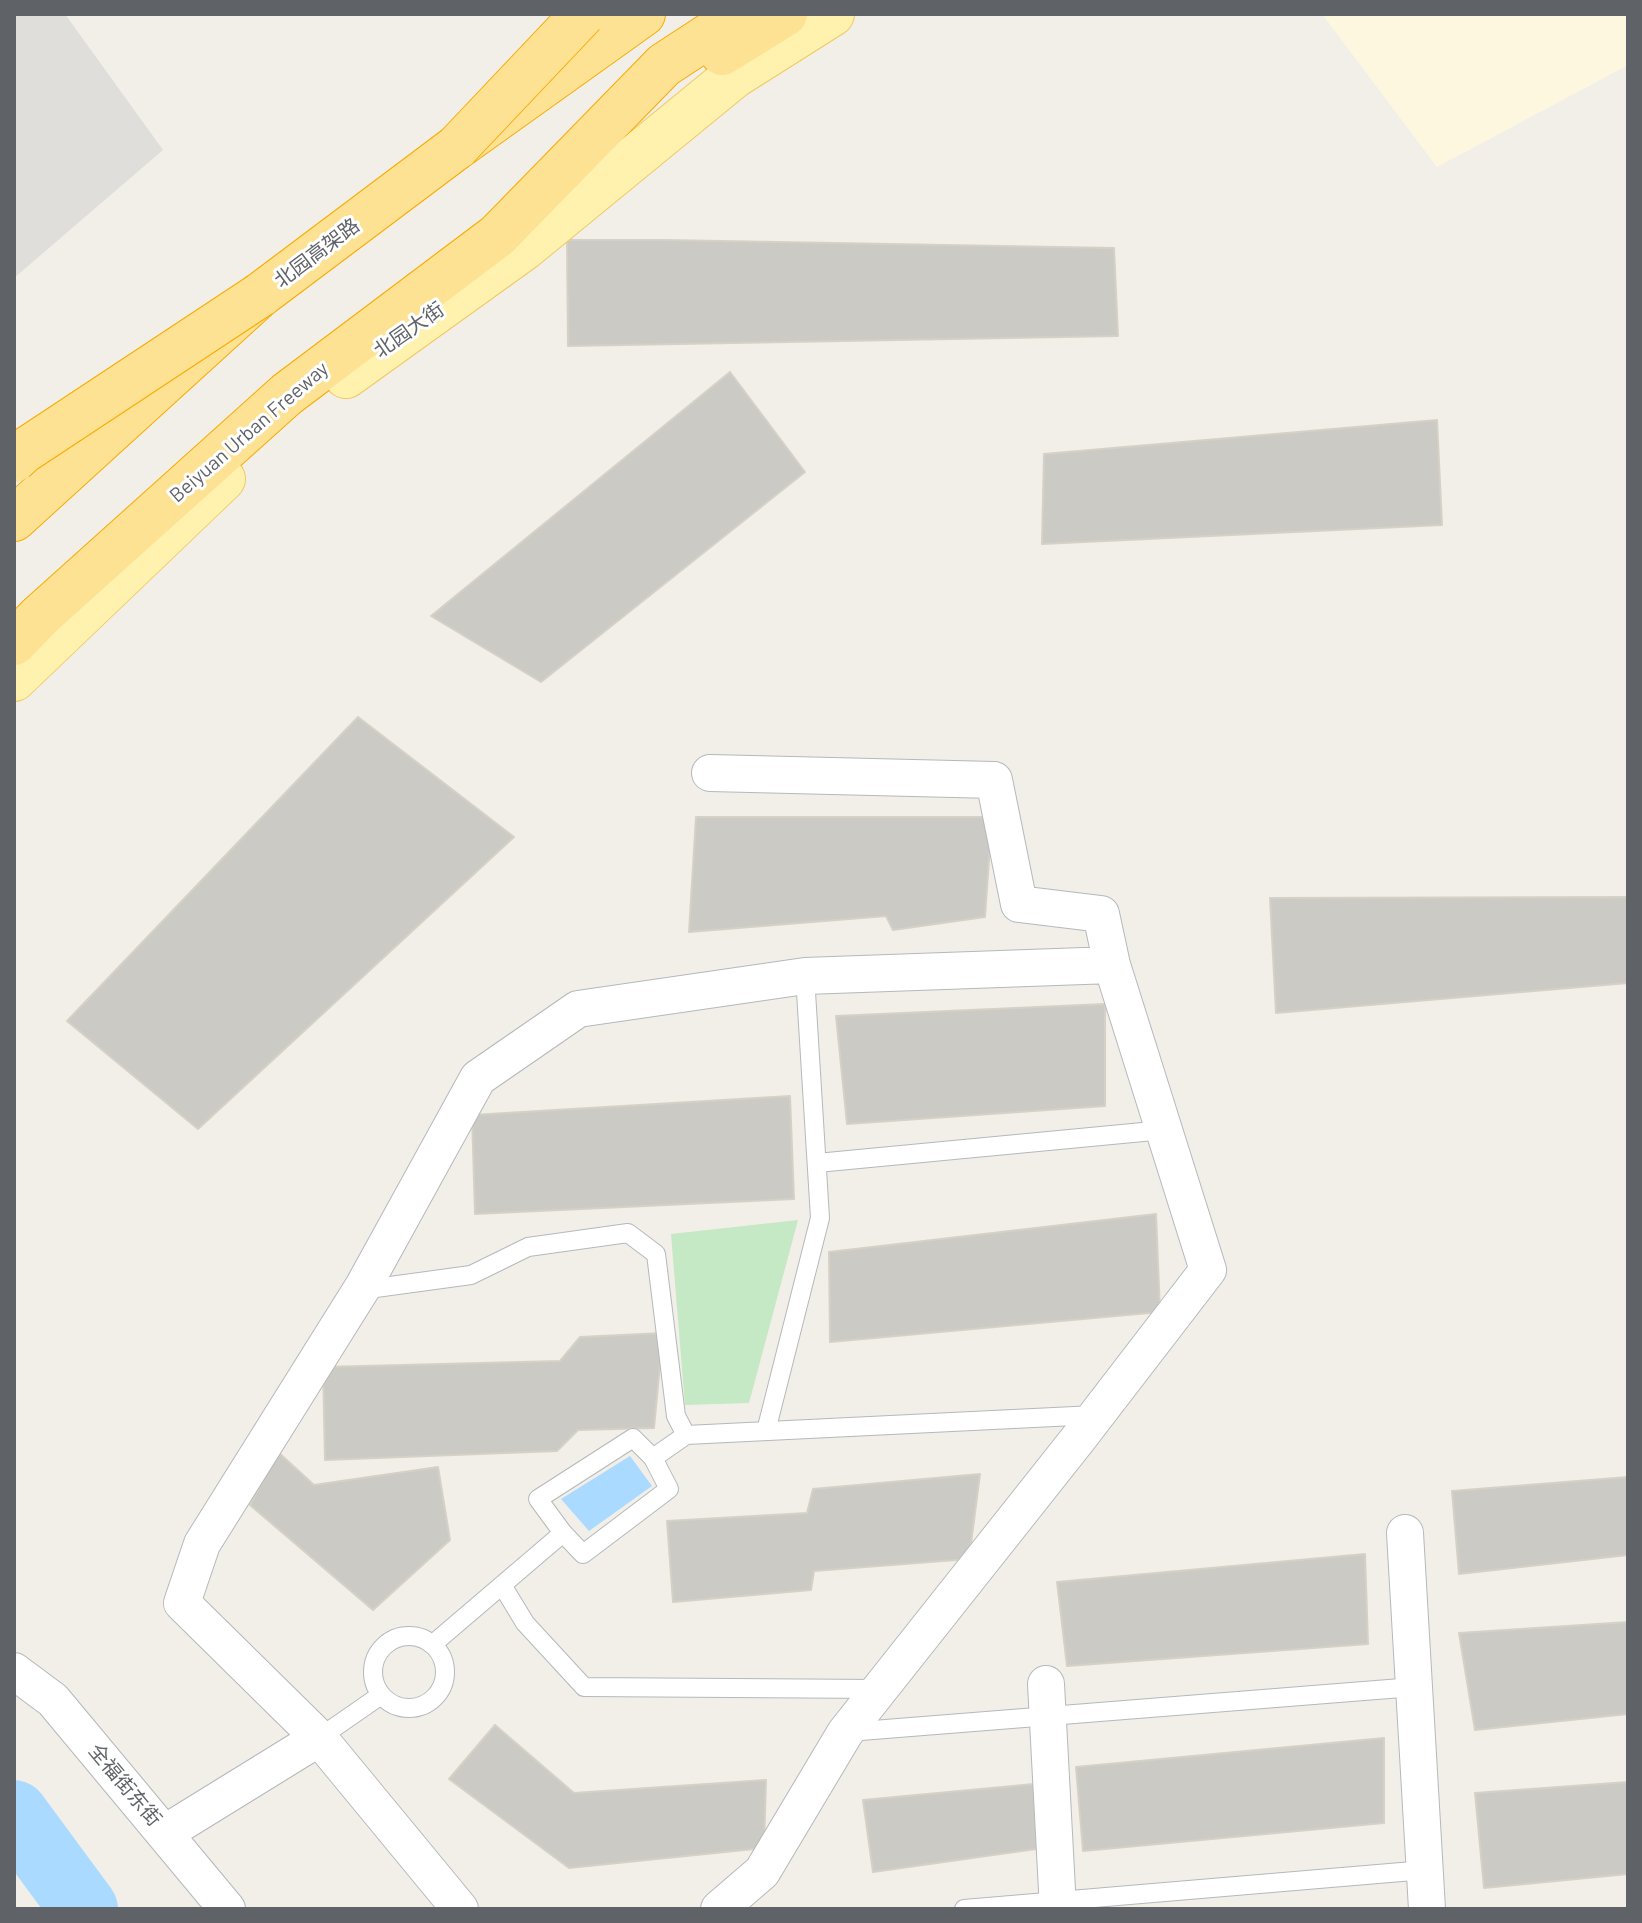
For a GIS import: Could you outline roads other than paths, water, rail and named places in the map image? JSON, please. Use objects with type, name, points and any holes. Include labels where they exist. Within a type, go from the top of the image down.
[{"type":"highway","points":[[457,147],[583,14]]},
{"type":"highway","name":"北园高架路","points":[[14,519],[260,295],[457,147],[643,14]]},
{"type":"highway","points":[[497,236],[664,65],[742,14]]},
{"type":"highway","points":[[497,236],[722,53],[785,14]]},
{"type":"highway","name":"Beiyuan Urban Freeway","points":[[23,636],[287,394],[497,236]]},
{"type":"highway","points":[[14,460],[260,295]]},
{"type":"main road","points":[[14,507],[313,240],[600,14]]},
{"type":"main road","name":"北园大街","points":[[14,679],[285,418],[524,248],[734,76],[832,14]]},
{"type":"street","points":[[710,773],[994,780],[1019,904],[1101,914],[1112,965],[1208,1270],[845,1733],[762,1872],[719,1909]]},
{"type":"street","points":[[460,1909],[319,1738],[182,1603],[202,1544],[361,1290],[478,1078],[578,1009],[805,976],[1112,965]]},
{"type":"street","points":[[1405,1533],[1427,1909]]},
{"type":"street","name":"全福街东街","points":[[14,1671],[53,1700],[227,1909]]},
{"type":"street","points":[[1047,1700],[1057,1905]]},
{"type":"street","points":[[165,1833],[319,1738]]},
{"type":"lane","points":[[766,1431],[820,1218],[805,976]]},
{"type":"lane","points":[[817,1163],[1164,1130]]},
{"type":"lane","points":[[361,1290],[471,1275],[528,1247],[628,1233],[656,1254],[676,1416],[686,1435]]},
{"type":"lane","points":[[653,1458],[686,1435],[1096,1415]]},
{"type":"lane","points":[[633,1438],[653,1458],[669,1489],[583,1554],[563,1533],[538,1499],[633,1438]]},
{"type":"lane","points":[[433,1644],[563,1533]]},
{"type":"lane","points":[[502,1585],[525,1623],[584,1687],[879,1689]]},
{"type":"lane","points":[[411,1636],[433,1644],[445,1665],[442,1689],[425,1705],[401,1708],[390,1703],[375,1685],[373,1673],[380,1651],[399,1638],[411,1636]]},
{"type":"lane","points":[[845,1733],[1047,1700],[1414,1687]]},
{"type":"lane","points":[[319,1738],[381,1695]]},
{"type":"lane","points":[[964,1909],[1057,1905],[1425,1870]]},
{"type":"water","points":[[630,1456],[652,1486],[589,1531],[561,1499]]},
{"type":"waterway","points":[[14,1814],[84,1909]]}]
